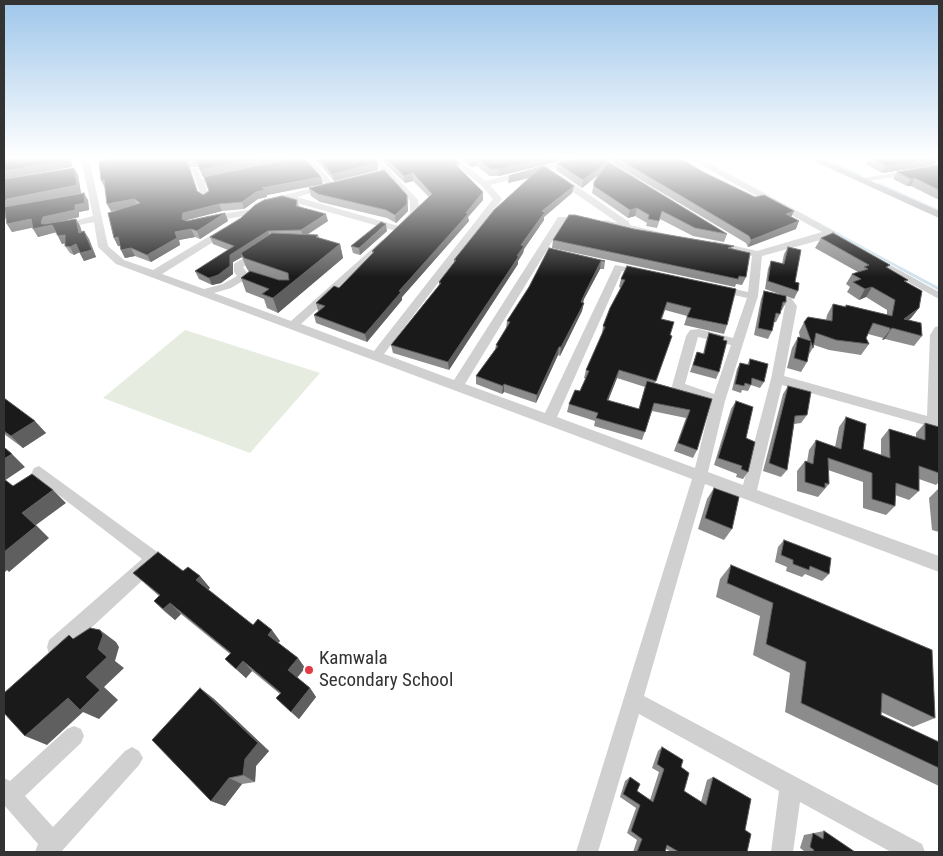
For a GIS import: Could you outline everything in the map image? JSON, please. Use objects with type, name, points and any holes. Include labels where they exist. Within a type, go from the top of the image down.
[{"type":"main road","points":[[901,198],[939,215]]},
{"type":"street","points":[[91,198],[101,218],[103,248],[109,255],[120,262],[293,324],[939,564]]},
{"type":"street","points":[[198,222],[254,208],[283,198]]},
{"type":"street","points":[[289,198],[399,229]]},
{"type":"street","points":[[293,324],[399,229],[415,212],[416,207],[412,198]]},
{"type":"street","points":[[377,356],[497,198]]},
{"type":"street","points":[[578,216],[586,198],[633,229]]},
{"type":"street","points":[[701,242],[753,252],[833,235],[765,198]]},
{"type":"street","points":[[154,274],[239,221],[254,208]]},
{"type":"street","points":[[578,216],[681,238]]},
{"type":"street","points":[[457,386],[547,251],[562,219],[578,216],[614,217]]},
{"type":"street","points":[[51,228],[101,218]]},
{"type":"street","points":[[724,236],[753,252]]},
{"type":"street","points":[[205,292],[227,286],[248,277],[239,272],[238,266],[266,247]]},
{"type":"street","points":[[587,852],[634,701],[700,476],[718,400],[753,293],[753,252]]},
{"type":"street","points":[[863,252],[939,296]]},
{"type":"street","points":[[549,420],[614,266],[657,275]]},
{"type":"street","points":[[705,286],[753,293],[787,300],[791,303],[777,379],[748,494]]},
{"type":"street","points":[[777,379],[937,424],[934,356],[936,335],[939,330]]},
{"type":"street","points":[[718,400],[678,386],[692,336],[699,333],[737,344]]},
{"type":"street","points":[[39,472],[154,559],[47,656]]},
{"type":"street","points":[[634,701],[914,852]]},
{"type":"street","points":[[74,736],[7,793],[50,848],[132,758]]},
{"type":"street","points":[[782,852],[791,785]]},
{"type":"shaded area","points":[[185,330],[320,373],[250,453],[103,398]]},
{"type":"building","points":[[56,198],[84,198],[85,203],[75,205],[75,210],[43,217],[41,223],[76,219],[79,233],[84,231],[92,250],[80,253],[76,244],[70,247],[65,246],[65,235],[58,236],[52,225],[33,229],[31,219],[7,224],[4,207]]},
{"type":"building","points":[[106,198],[248,198],[242,202],[219,204],[183,213],[182,219],[187,221],[225,213],[197,231],[191,229],[175,232],[177,238],[147,255],[131,248],[121,250],[118,237],[114,238],[108,213],[140,203],[134,199],[107,204]]},
{"type":"building","points":[[289,198],[297,200],[296,206],[326,214],[301,230],[268,231],[230,255],[230,266],[218,275],[209,278],[195,271],[234,246],[210,237],[241,218],[255,205],[264,200]]},
{"type":"building","points":[[335,198],[407,198],[407,204],[395,215],[386,210]]},
{"type":"building","points":[[428,198],[478,198],[466,213],[468,214],[399,291],[401,292],[365,334],[314,315],[325,306],[316,303],[334,286],[339,288],[374,252],[372,251]]},
{"type":"building","points":[[507,198],[559,198],[542,211],[545,212],[521,245],[524,246],[517,256],[519,256],[448,362],[391,345],[441,283],[439,282],[456,260],[454,260],[494,210]]},
{"type":"building","points":[[612,198],[668,198],[727,234],[695,228],[662,211],[659,221],[648,219],[649,215],[637,208],[630,210]]},
{"type":"building","points":[[685,198],[770,198],[794,211],[786,214],[799,221],[751,240],[749,236]]},
{"type":"building","points":[[569,215],[634,229],[734,246],[728,248],[750,253],[746,277],[739,276],[738,279],[553,240]]},
{"type":"building","points":[[381,222],[386,224],[359,248],[351,246]]},
{"type":"building","points":[[272,233],[318,235],[316,237],[340,244],[273,298],[262,294],[269,289],[241,278],[250,271],[279,280],[289,280],[288,273],[244,258],[241,253]]},
{"type":"building","points":[[833,233],[890,265],[886,267],[908,280],[904,281],[922,291],[919,308],[904,319],[921,323],[922,336],[892,328],[890,330],[890,328],[873,323],[866,338],[869,344],[836,340],[816,333],[813,348],[811,342],[807,362],[794,358],[798,337],[811,341],[804,322],[808,317],[832,321],[833,304],[846,307],[846,305],[892,316],[895,300],[872,287],[865,289],[853,282],[861,279],[852,274],[868,269],[864,267],[869,265],[821,238]]},
{"type":"building","points":[[788,247],[801,250],[795,282],[799,283],[798,291],[768,281],[771,261],[784,264]]},
{"type":"building","points":[[549,248],[605,261],[601,261],[581,302],[584,303],[561,347],[559,347],[537,395],[504,384],[503,386],[476,376],[498,346],[496,345],[510,322],[507,321],[529,287]]},
{"type":"building","points":[[627,266],[736,289],[727,325],[687,317],[691,308],[667,302],[661,319],[674,322],[670,335],[672,336],[656,381],[619,370],[607,400],[639,409],[647,381],[712,399],[697,450],[678,443],[690,410],[654,403],[645,432],[596,418],[598,413],[569,404],[575,390],[580,391],[589,371],[586,370],[605,327],[603,326],[610,308],[625,280],[621,279]]},
{"type":"building","points":[[764,291],[786,296],[786,302],[783,302],[780,314],[776,313],[772,331],[758,328]]},
{"type":"building","points":[[709,333],[724,337],[723,340],[727,341],[719,372],[693,365],[697,352],[704,354]]},
{"type":"building","points":[[750,359],[768,364],[764,382],[752,378],[751,385],[745,383],[744,386],[735,384],[740,363],[749,365]]},
{"type":"building","points":[[788,386],[811,392],[807,415],[795,416],[787,470],[769,463]]},
{"type":"building","points":[[4,398],[35,421],[11,436],[4,431]]},
{"type":"building","points":[[736,401],[753,407],[746,438],[755,442],[748,472],[741,469],[742,466],[718,458]]},
{"type":"building","points":[[846,417],[866,424],[863,449],[890,458],[889,429],[925,440],[925,423],[939,427],[939,473],[919,466],[919,491],[896,483],[895,506],[872,499],[872,473],[828,458],[829,484],[825,483],[825,488],[805,482],[805,461],[813,464],[816,440],[841,449]]},
{"type":"building","points":[[4,448],[12,454],[4,459]]},
{"type":"building","points":[[32,474],[53,490],[22,513],[36,526],[4,552],[4,479],[13,486]]},
{"type":"building","points":[[714,488],[739,497],[732,529],[705,518]]},
{"type":"building","points":[[784,540],[831,558],[829,574],[810,566],[809,570],[793,564],[793,560],[781,555]]},
{"type":"building","points":[[158,552],[183,571],[188,567],[200,576],[196,580],[253,625],[258,619],[272,630],[268,635],[298,658],[288,670],[310,688],[291,712],[276,698],[281,693],[243,661],[236,669],[225,659],[231,653],[170,603],[163,609],[154,601],[160,595],[133,573]]},
{"type":"building","points":[[731,565],[932,650],[935,718],[882,693],[881,715],[939,742],[939,768],[801,703],[806,662],[766,644],[773,603],[727,583]]},
{"type":"building","points":[[90,628],[100,630],[103,635],[98,649],[107,657],[86,677],[100,690],[80,710],[68,698],[25,736],[4,713],[4,693],[69,635],[73,639]]},
{"type":"building","points":[[200,688],[258,743],[245,759],[243,775],[229,778],[211,801],[152,740]]},
{"type":"building","points":[[662,747],[683,760],[681,767],[689,773],[684,791],[706,805],[713,777],[751,799],[745,830],[751,834],[747,852],[679,852],[667,845],[665,852],[637,852],[642,839],[631,831],[640,805],[623,794],[630,777],[640,784],[637,791],[653,802],[664,769],[657,764]]},
{"type":"building","points":[[824,831],[855,852],[813,852],[814,850],[810,847],[813,833],[823,839]]},
{"type":"waterway","points":[[771,198],[902,269]]},
{"type":"waterway","points":[[910,198],[939,211]]},
{"type":"waterway","points":[[900,268],[939,289]]},
{"type":"place","name":"Kamwala Secondary School","points":[[309,670]]}]
